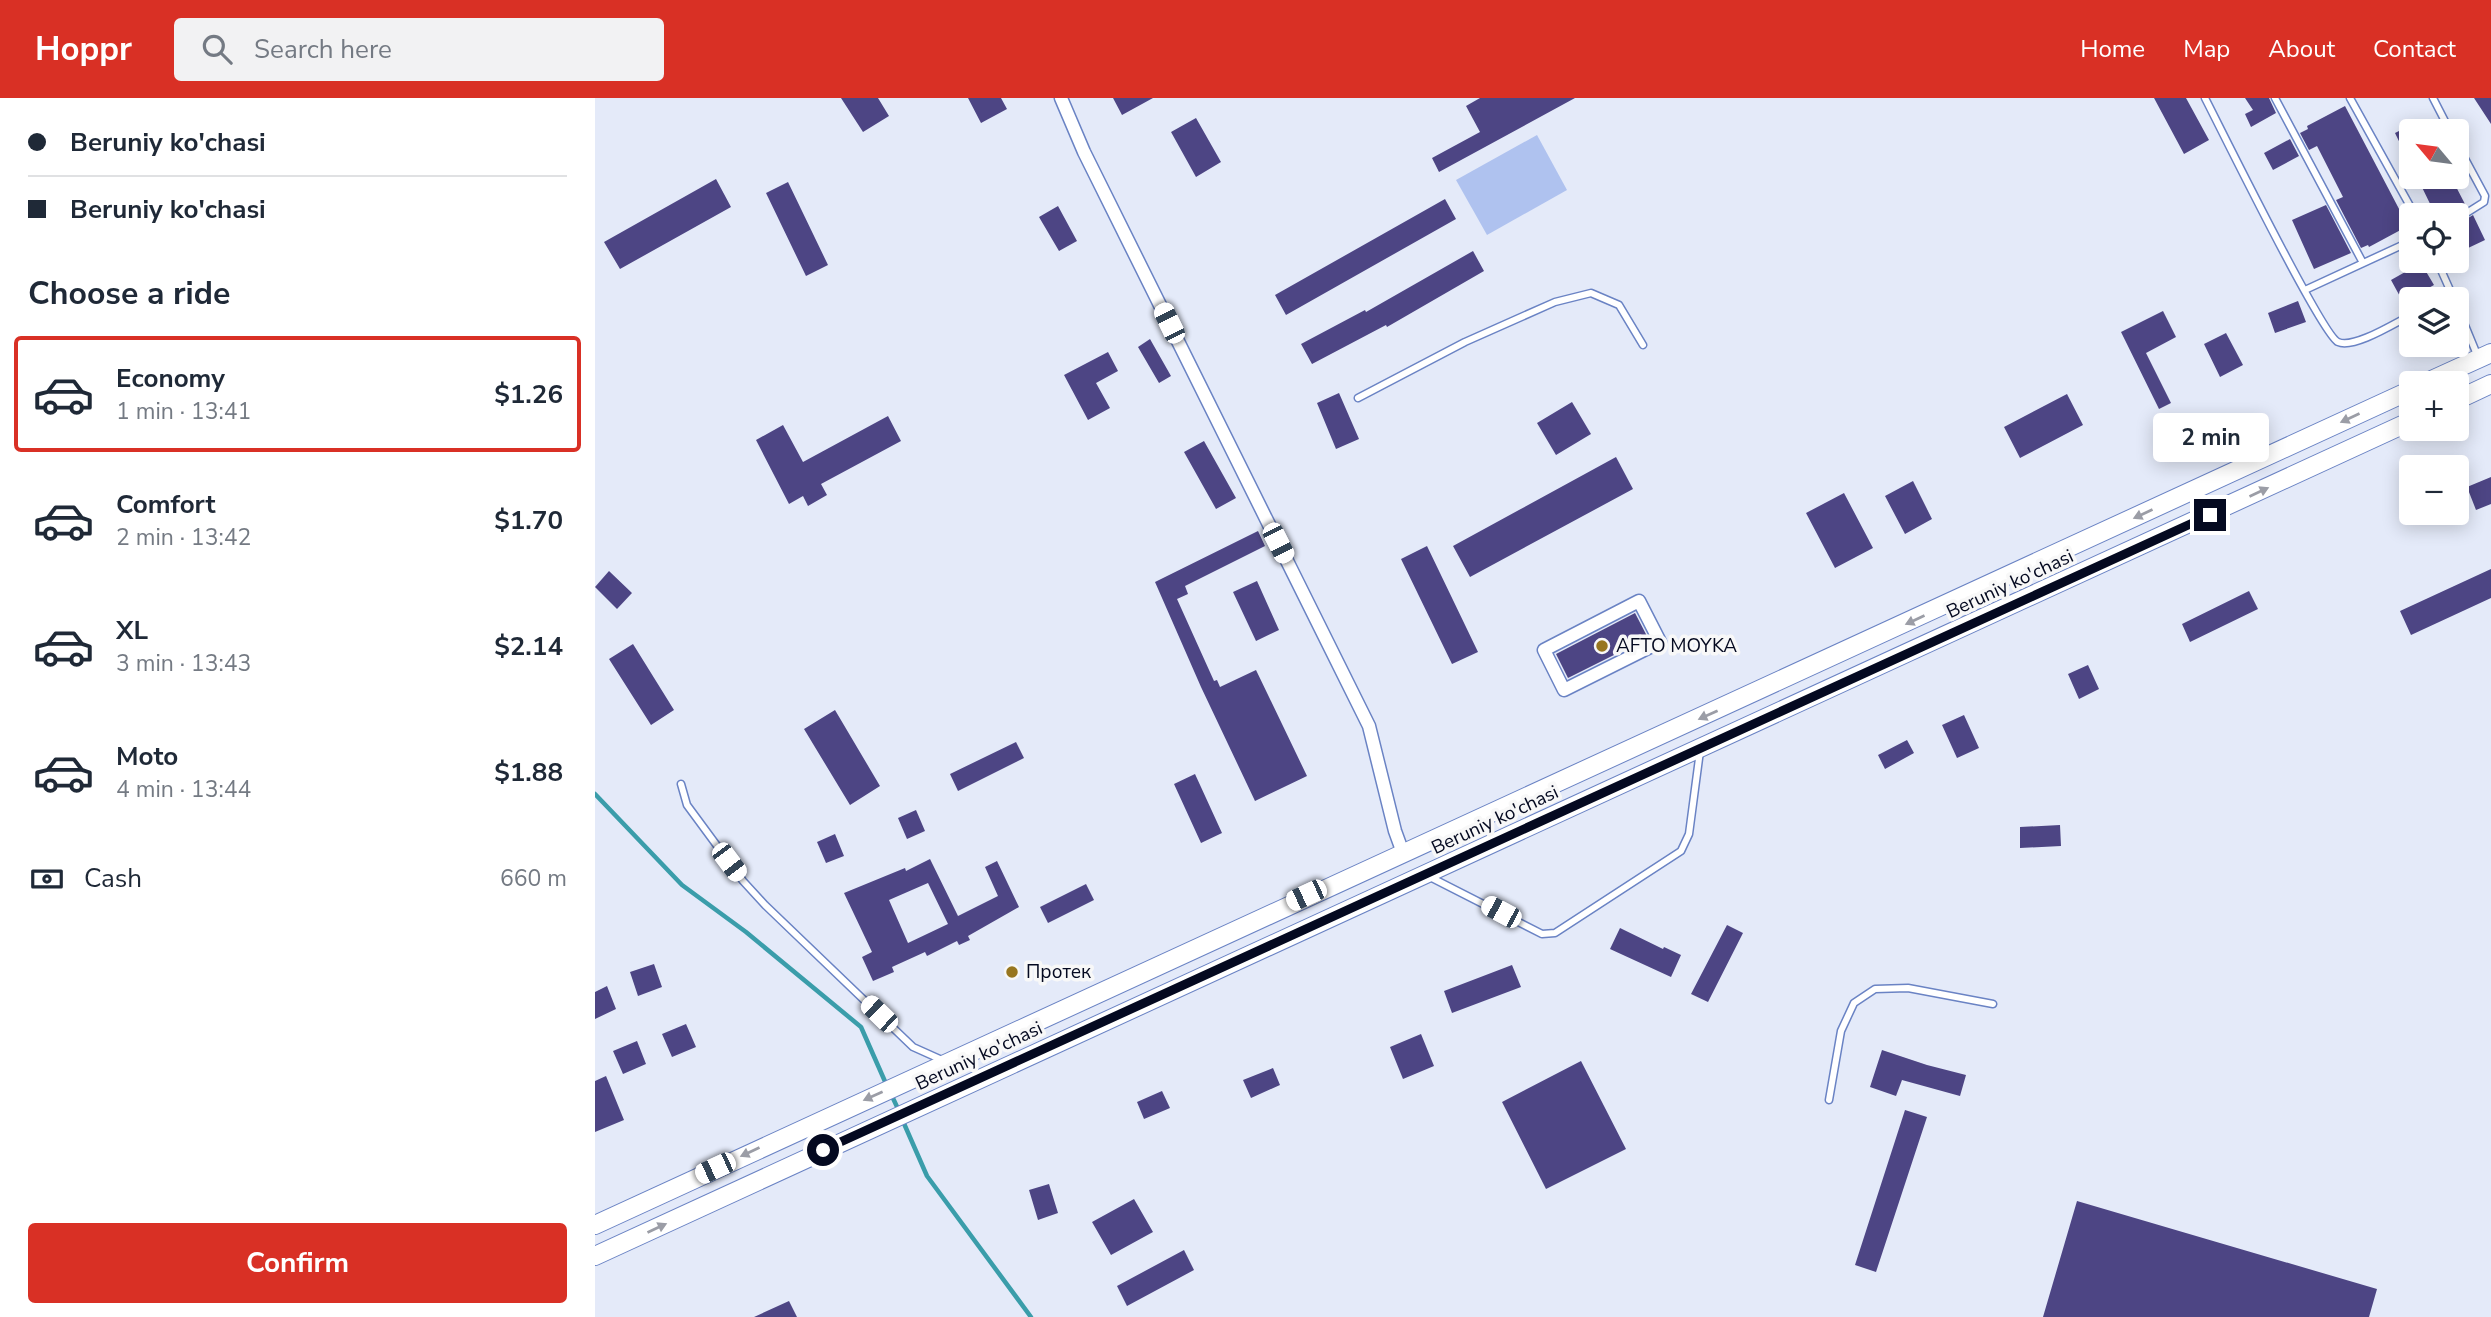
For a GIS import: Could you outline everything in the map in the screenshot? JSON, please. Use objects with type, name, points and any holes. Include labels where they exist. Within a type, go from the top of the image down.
[{"type":"main road","points":[[2452,371],[2485,356]]},
{"type":"main road","points":[[2469,394],[2491,384]]},
{"type":"main road","name":"Beruniy ko'chasi","points":[[595,1225],[1306,895],[1737,702],[2399,396]]},
{"type":"main road","name":"Beruniy ko'chasi","points":[[595,1256],[2399,427]]},
{"type":"main road","points":[[1737,702],[1749,727]]},
{"type":"main road","points":[[1093,994],[1106,1021]]},
{"type":"street","points":[[1061,98],[1084,152],[1369,726],[1403,853]]},
{"type":"street","points":[[1639,601],[1660,642],[1565,690],[1544,650],[1639,601]]},
{"type":"lane","points":[[2205,98],[2328,332],[2336,341],[2351,344],[2399,321]]},
{"type":"lane","points":[[2275,98],[2363,263]]},
{"type":"lane","points":[[2350,98],[2408,203]]},
{"type":"lane","points":[[2433,98],[2444,119]]},
{"type":"lane","points":[[2469,166],[2485,196],[2484,202],[2469,213]]},
{"type":"lane","points":[[2305,290],[2399,247]]},
{"type":"lane","points":[[1358,398],[1476,337],[1555,302],[1591,293],[1619,305],[1643,345]]},
{"type":"lane","points":[[2469,327],[2485,356]]},
{"type":"lane","points":[[1426,875],[1542,934],[1555,933],[1681,851],[1689,834],[1700,750]]},
{"type":"lane","points":[[681,784],[687,805],[743,881],[765,905],[913,1047],[941,1065]]},
{"type":"lane","points":[[1829,1100],[1841,1031],[1854,1003],[1875,989],[1908,988],[1993,1004]]},
{"type":"shaded area","points":[[1537,135],[1567,190],[1487,235],[1456,180]]},
{"type":"building","points":[[841,98],[878,98],[889,116],[863,132]]},
{"type":"building","points":[[968,98],[1001,98],[1007,109],[981,123]]},
{"type":"building","points":[[1113,98],[1153,98],[1122,115]]},
{"type":"building","points":[[1480,98],[1575,98],[1439,172],[1432,158],[1480,132],[1466,106]]},
{"type":"building","points":[[2154,98],[2186,98],[2209,140],[2184,154]]},
{"type":"building","points":[[2245,98],[2269,98],[2276,113],[2251,127],[2245,114],[2253,110]]},
{"type":"building","points":[[2474,98],[2491,98],[2491,124]]},
{"type":"building","points":[[2345,106],[2399,209],[2399,231],[2369,247],[2368,245],[2361,248],[2336,200],[2343,197],[2317,146],[2309,150],[2300,133],[2308,129],[2307,126]]},
{"type":"building","points":[[1196,118],[1221,162],[1196,177],[1171,132]]},
{"type":"building","points":[[2290,139],[2299,156],[2273,170],[2264,153]]},
{"type":"building","points":[[716,179],[731,207],[620,269],[604,242]]},
{"type":"building","points":[[788,182],[828,265],[806,276],[766,193]]},
{"type":"building","points":[[2423,189],[2457,189],[2464,203],[2457,203],[2430,203]]},
{"type":"building","points":[[1445,199],[1456,219],[1286,315],[1275,295]]},
{"type":"building","points":[[2326,205],[2351,253],[2314,269],[2292,220]]},
{"type":"building","points":[[1058,206],[1077,241],[1059,251],[1039,217]]},
{"type":"building","points":[[2473,215],[2485,240],[2469,248],[2469,218]]},
{"type":"building","points":[[1473,251],[1484,271],[1387,327],[1386,325],[1312,364],[1301,344],[1365,310],[1366,312]]},
{"type":"building","points":[[2403,273],[2427,273],[2434,285],[2399,287],[2399,295],[2391,280]]},
{"type":"building","points":[[2298,301],[2306,322],[2275,333],[2268,313]]},
{"type":"building","points":[[2163,311],[2176,337],[2146,353],[2171,403],[2159,409],[2121,332]]},
{"type":"building","points":[[2226,333],[2243,365],[2220,377],[2204,344]]},
{"type":"building","points":[[1150,339],[1171,376],[1159,383],[1138,347]]},
{"type":"building","points":[[1108,352],[1118,371],[1096,383],[1110,408],[1088,420],[1064,375]]},
{"type":"building","points":[[1339,393],[1359,439],[1336,449],[1317,403]]},
{"type":"building","points":[[2067,394],[2083,425],[2020,458],[2004,427]]},
{"type":"building","points":[[1572,402],[1591,434],[1556,455],[1537,423]]},
{"type":"building","points":[[888,416],[901,441],[821,484],[827,495],[808,506],[803,496],[789,504],[756,440],[783,425],[803,462]]},
{"type":"building","points":[[1204,441],[1236,498],[1216,509],[1184,452]]},
{"type":"building","points":[[1616,457],[1633,489],[1470,577],[1453,546]]},
{"type":"building","points":[[2491,477],[2491,504],[2476,510],[2469,486]]},
{"type":"building","points":[[1913,481],[1932,519],[1905,534],[1885,496]]},
{"type":"building","points":[[1844,493],[1873,548],[1835,568],[1806,513]]},
{"type":"building","points":[[1258,531],[1265,546],[1185,586],[1188,594],[1177,599],[1214,681],[1217,680],[1220,687],[1256,670],[1307,776],[1255,801],[1155,582]]},
{"type":"building","points":[[1427,546],[1478,652],[1452,664],[1401,559]]},
{"type":"building","points":[[2491,569],[2491,598],[2411,635],[2400,611]]},
{"type":"building","points":[[609,571],[632,593],[617,609],[595,587]]},
{"type":"building","points":[[1257,581],[1279,630],[1256,641],[1233,592]]},
{"type":"building","points":[[2249,591],[2258,609],[2190,642],[2182,624]]},
{"type":"building","points":[[1635,613],[1648,638],[1568,678],[1556,654]]},
{"type":"building","points":[[633,644],[674,710],[651,725],[609,659]]},
{"type":"building","points":[[2088,665],[2099,689],[2079,699],[2068,674]]},
{"type":"building","points":[[835,710],[880,786],[850,805],[804,729]]},
{"type":"building","points":[[1964,715],[1979,748],[1957,758],[1942,725]]},
{"type":"building","points":[[1907,740],[1914,753],[1885,769],[1878,755]]},
{"type":"building","points":[[1016,742],[1024,758],[958,791],[950,774]]},
{"type":"building","points":[[1195,774],[1222,833],[1201,843],[1174,784]]},
{"type":"building","points":[[916,810],[925,831],[907,839],[898,818]]},
{"type":"building","points":[[2060,825],[2061,846],[2020,848],[2020,827]]},
{"type":"building","points":[[835,834],[844,856],[826,863],[817,842]]},
{"type":"building","points":[[930,859],[958,916],[998,896],[985,867],[997,861],[1019,907],[968,936],[970,940],[959,945],[957,941],[927,956],[925,952],[892,967],[894,972],[873,981],[862,957],[872,952],[844,893],[905,868],[906,871]],"holes":[[[928,883],[948,924],[908,943],[889,900]]]},
{"type":"building","points":[[1086,884],[1094,900],[1048,923],[1040,907]]},
{"type":"building","points":[[1727,925],[1743,933],[1708,1002],[1691,994]]},
{"type":"building","points":[[1620,928],[1681,955],[1671,977],[1610,949]]},
{"type":"building","points":[[654,964],[662,987],[638,996],[630,972]]},
{"type":"building","points":[[1512,965],[1521,987],[1452,1013],[1444,991]]},
{"type":"building","points":[[607,986],[616,1009],[595,1019],[595,992]]},
{"type":"building","points":[[686,1024],[696,1047],[672,1057],[662,1034]]},
{"type":"building","points":[[1421,1034],[1434,1066],[1403,1079],[1390,1047]]},
{"type":"building","points":[[637,1041],[646,1064],[623,1074],[613,1051]]},
{"type":"building","points":[[1882,1050],[1966,1075],[1960,1096],[1902,1080],[1896,1096],[1870,1087]]},
{"type":"building","points":[[1581,1061],[1626,1149],[1546,1189],[1502,1102]]},
{"type":"building","points":[[1273,1068],[1280,1085],[1251,1098],[1243,1080]]},
{"type":"building","points":[[606,1076],[624,1120],[595,1132],[595,1081]]},
{"type":"building","points":[[1162,1091],[1170,1108],[1144,1119],[1137,1102]]},
{"type":"building","points":[[1905,1110],[1927,1117],[1876,1272],[1855,1265]]},
{"type":"building","points":[[1049,1184],[1058,1213],[1038,1220],[1029,1190]]},
{"type":"building","points":[[1134,1199],[1153,1232],[1111,1255],[1092,1222]]},
{"type":"building","points":[[2077,1201],[2377,1289],[2369,1317],[2043,1317]]},
{"type":"building","points":[[1184,1250],[1194,1270],[1127,1306],[1117,1286]]},
{"type":"building","points":[[789,1301],[797,1317],[754,1317]]},
{"type":"waterway","points":[[595,794],[682,885],[746,932],[861,1027],[887,1086]]},
{"type":"waterway","points":[[891,1094],[899,1111]]},
{"type":"waterway","points":[[902,1119],[927,1176],[1031,1317]]},
{"type":"place","name":"AFTO MOYKA","points":[[1602,646]]},
{"type":"place","name":"Протек","points":[[1012,972]]},
{"type":"route","points":[[823,1150],[2210,515]]}]
